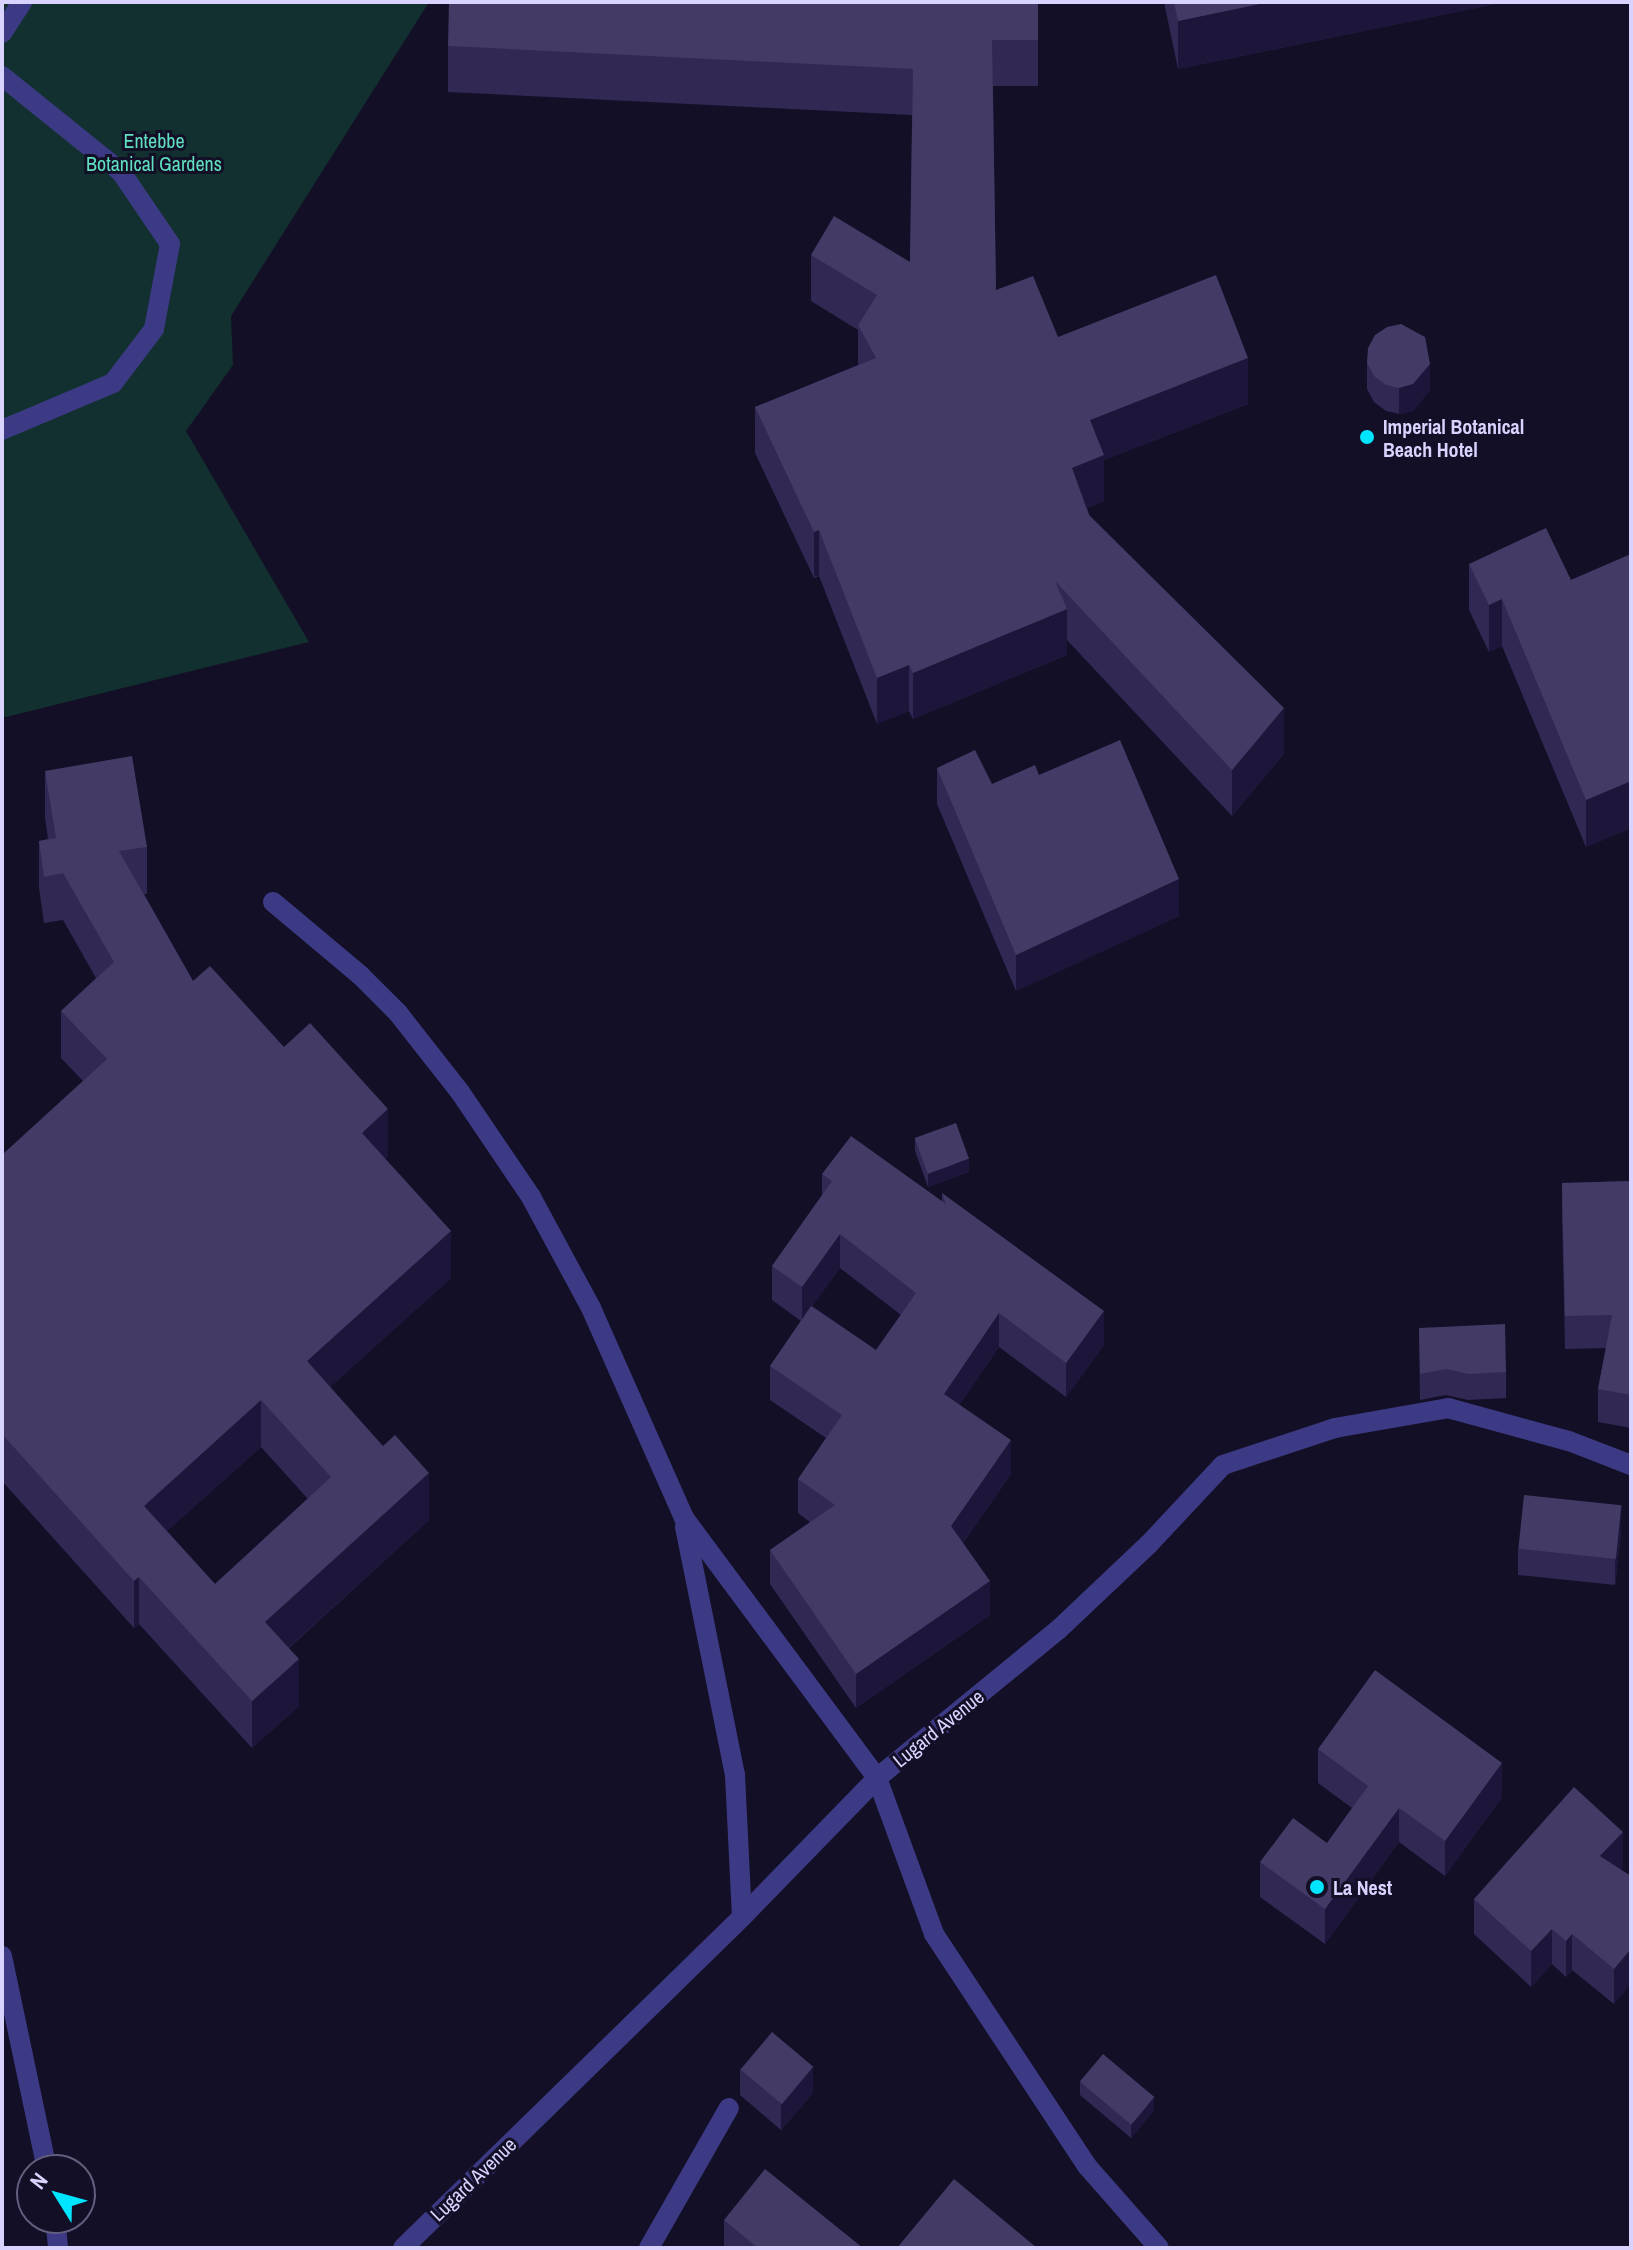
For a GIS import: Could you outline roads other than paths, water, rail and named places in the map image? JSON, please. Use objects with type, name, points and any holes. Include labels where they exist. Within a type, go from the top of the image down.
[{"type":"street","points":[[2,33],[22,2]]},
{"type":"street","points":[[2,76],[121,172],[170,244],[154,329],[113,383],[2,430]]},
{"type":"street","points":[[273,902],[360,975],[398,1013],[460,1092],[531,1197],[591,1308],[684,1518],[735,1775],[742,1917]]},
{"type":"street","name":"Lugard Avenue","points":[[403,2248],[742,1917],[877,1778],[1058,1630],[1149,1544],[1223,1465],[1335,1428],[1448,1408],[1569,1441],[1631,1465]]},
{"type":"street","points":[[684,1518],[877,1778],[934,1934],[1087,2166],[1159,2248]]},
{"type":"street","points":[[2,1956],[44,2154]]},
{"type":"street","points":[[649,2248],[729,2108]]},
{"type":"place","name":"Imperial Botanical Beach Hotel","points":[[1367,437]]},
{"type":"place","name":"La Nest","points":[[1317,1887]]},
{"type":"park label","name":"Entebbe Botanical Gardens","points":[[154,152]]}]
